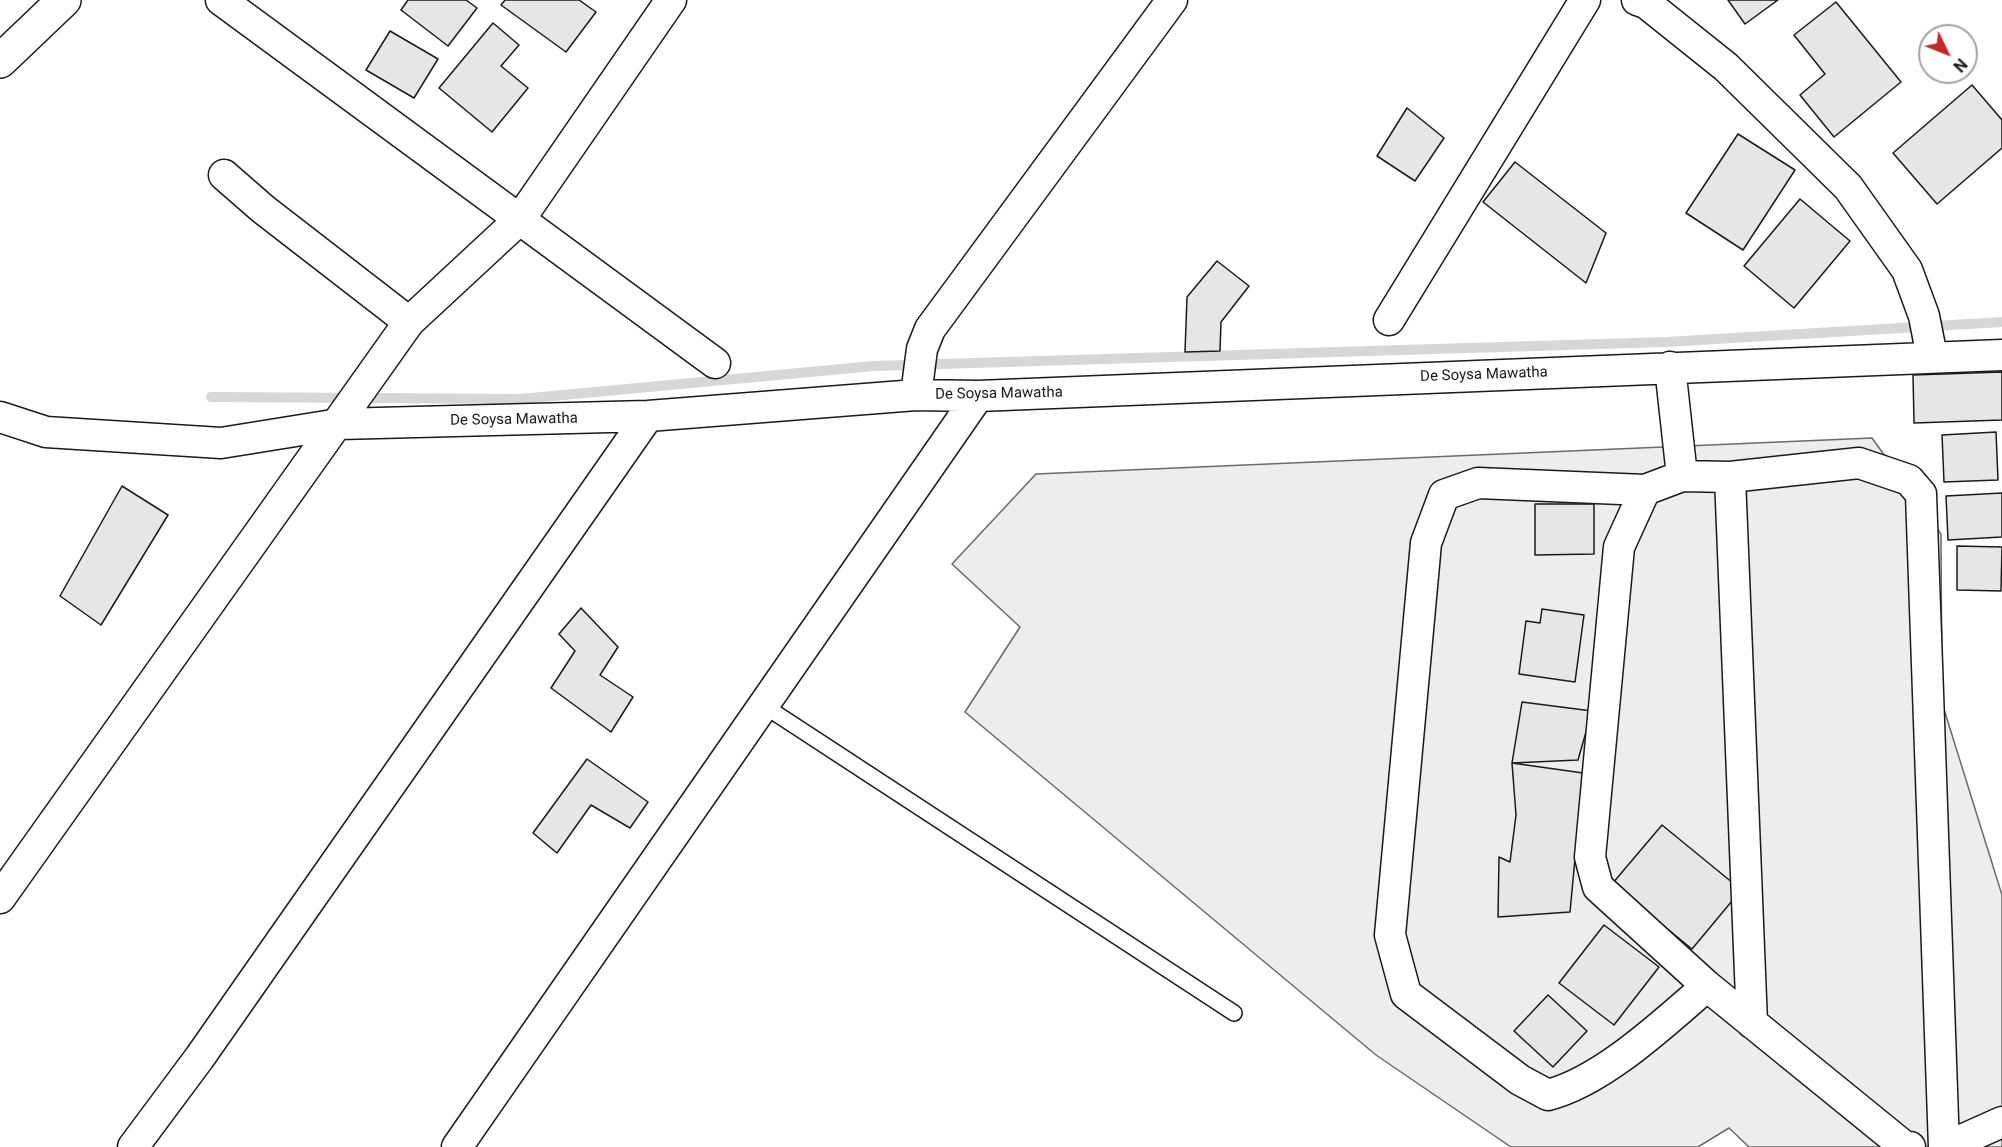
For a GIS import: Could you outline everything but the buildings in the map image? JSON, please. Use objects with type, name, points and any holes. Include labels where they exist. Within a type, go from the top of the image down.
[{"type":"main road","points":[[0,61],[64,0]]},
{"type":"street","points":[[221,0],[715,363]]},
{"type":"street","points":[[0,898],[344,415],[367,378],[409,322],[520,219],[671,0]]},
{"type":"street","points":[[919,373],[930,329],[1172,0]]},
{"type":"street","points":[[1389,320],[1585,0]]},
{"type":"street","points":[[1637,0],[1646,3],[1726,67],[1848,187],[1907,270],[1928,337]]},
{"type":"street","points":[[224,175],[263,209],[409,322]]},
{"type":"street","name":"De Soysa Mawatha","points":[[0,417],[46,432],[221,443],[344,415],[648,416],[919,373],[978,396],[1670,367],[1928,337],[2002,355]]},
{"type":"street","points":[[1670,367],[1682,476]]},
{"type":"street","points":[[457,1147],[978,396]]},
{"type":"street","points":[[133,1147],[207,1047],[648,416]]},
{"type":"street","points":[[1707,986],[1647,1037],[1569,1089],[1548,1095],[1520,1080],[1406,994],[1390,935],[1426,543],[1444,495],[1478,483],[1645,490],[1682,476],[1730,477],[1859,463],[1909,480],[1921,494],[1945,1147],[2002,1122]]},
{"type":"street","points":[[1730,477],[1752,1023]]},
{"type":"street","points":[[1645,490],[1619,547],[1590,857],[1598,888],[1707,986],[1905,1147],[1910,1147]]},
{"type":"lane","points":[[764,705],[1234,1013]]},
{"type":"shaded area","points":[[1872,438],[1941,534],[1942,703],[2002,895],[2002,1147],[1749,1147],[1729,1128],[1698,1147],[1511,1147],[1376,1055],[965,712],[1020,627],[952,564],[1036,474]]},
{"type":"waterway","points":[[211,397],[520,399],[874,366],[1666,342],[2002,322]]}]
